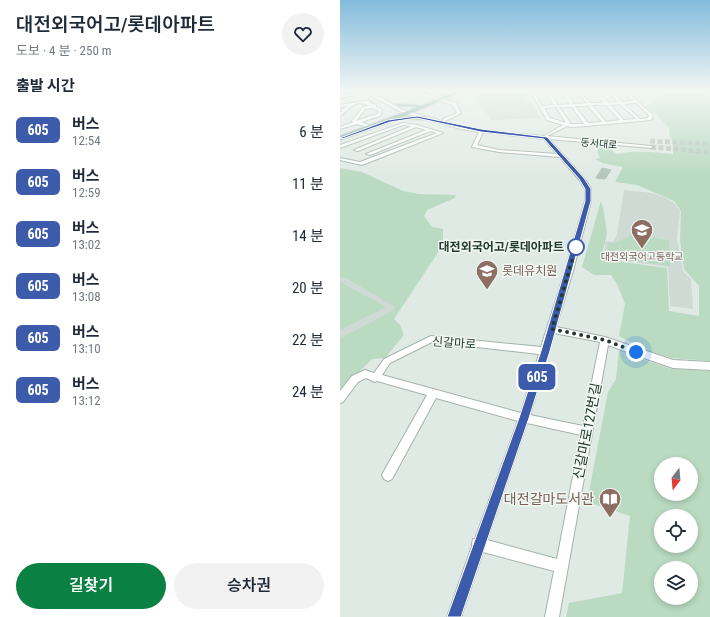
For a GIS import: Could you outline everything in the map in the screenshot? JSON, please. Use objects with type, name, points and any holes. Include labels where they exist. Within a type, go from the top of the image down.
[{"type":"main road","points":[[340,137],[387,120]]},
{"type":"main road","points":[[340,137],[387,120]]},
{"type":"street","points":[[354,120],[367,126]]},
{"type":"street","points":[[340,128],[364,120]]},
{"type":"street","name":"동서대로","points":[[437,120],[481,131],[650,141]]},
{"type":"street","points":[[368,154],[431,129],[448,120]]},
{"type":"street","points":[[551,120],[568,125],[587,125],[639,120]]},
{"type":"street","points":[[565,120],[568,125]]},
{"type":"street","points":[[583,120],[587,125]]},
{"type":"street","points":[[602,120],[605,123]]},
{"type":"street","name":"동서대로","points":[[445,122],[475,128],[573,140],[651,147]]},
{"type":"street","points":[[340,159],[360,164],[441,133],[431,129],[403,124],[341,146]]},
{"type":"street","points":[[454,617],[478,544],[524,418],[552,329],[588,201],[588,189],[583,181],[560,156],[546,136],[568,125]]},
{"type":"street","points":[[356,150],[416,126]]},
{"type":"street","points":[[481,131],[474,146],[499,151],[560,156]]},
{"type":"street","points":[[387,138],[409,145]]},
{"type":"street","points":[[552,146],[558,141],[573,140]]},
{"type":"street","points":[[341,146],[379,158]]},
{"type":"street","points":[[552,329],[605,340],[646,356],[673,364],[710,366]]},
{"type":"street","name":"신갈마로","points":[[376,378],[387,361],[431,339],[545,351]]},
{"type":"street","name":"신갈마로127번길","points":[[552,617],[605,340]]},
{"type":"street","points":[[340,399],[355,379],[365,374],[524,418],[587,432]]},
{"type":"street","points":[[388,475],[433,393]]},
{"type":"street","points":[[478,544],[562,567]]},
{"type":"shaded area","name":"대전외국어고등학교","points":[[624,190],[653,193],[673,202],[680,211],[677,239],[683,271],[691,279],[693,309],[670,306],[668,267],[603,258],[606,241],[612,242],[617,235]]},
{"type":"shaded area","points":[[340,277],[347,279],[395,307],[390,312],[340,338]]},
{"type":"green space","points":[[661,120],[710,120],[710,361],[672,358],[645,350],[619,336],[625,304],[617,284],[611,275],[594,275],[582,267],[601,201],[607,234],[601,259],[667,268],[669,311],[699,316],[699,286],[684,269],[680,240],[681,211],[674,201],[637,185],[615,182],[623,167],[602,163],[595,159],[600,158],[597,152],[599,147],[608,148],[617,154],[652,152],[673,154],[673,140],[670,138],[669,128]]},
{"type":"green space","points":[[340,168],[362,172],[403,191],[419,194],[456,195],[455,198],[427,210],[424,216],[432,227],[443,229],[443,245],[394,319],[400,325],[404,335],[385,358],[372,359],[340,391],[340,338],[390,312],[395,307],[347,279],[340,277]]},
{"type":"green space","points":[[630,235],[669,240],[670,266],[619,259],[621,244],[614,243],[627,238]]},
{"type":"green space","points":[[608,243],[620,244],[617,259],[605,257]]},
{"type":"green space","points":[[340,282],[386,307],[340,330]]},
{"type":"green space","points":[[619,349],[671,369],[710,371],[710,617],[566,617],[569,603],[622,593],[630,516],[587,502],[608,392],[616,379]]},
{"type":"building","points":[[602,168],[611,170],[605,179],[596,178]]},
{"type":"tunnel","points":[[650,141],[710,144]]},
{"type":"tunnel","points":[[651,147],[710,152]]},
{"type":"bus line","name":"605","points":[[340,138],[394,120]]},
{"type":"bus line","name":"605","points":[[432,120],[481,131],[545,138],[581,178],[588,189],[588,201],[545,351],[524,418],[478,544],[454,617]]},
{"type":"place","name":"대전외국어고/롯데아파트","points":[[576,247]]},
{"type":"place","name":"대전외국어고등학교","points":[[642,250]]},
{"type":"place","name":"롯데유치원","points":[[487,290]]},
{"type":"place","name":"대전갈마도서관","points":[[610,518]]},
{"type":"route","points":[[576,247],[552,329],[605,340],[636,352]]}]
